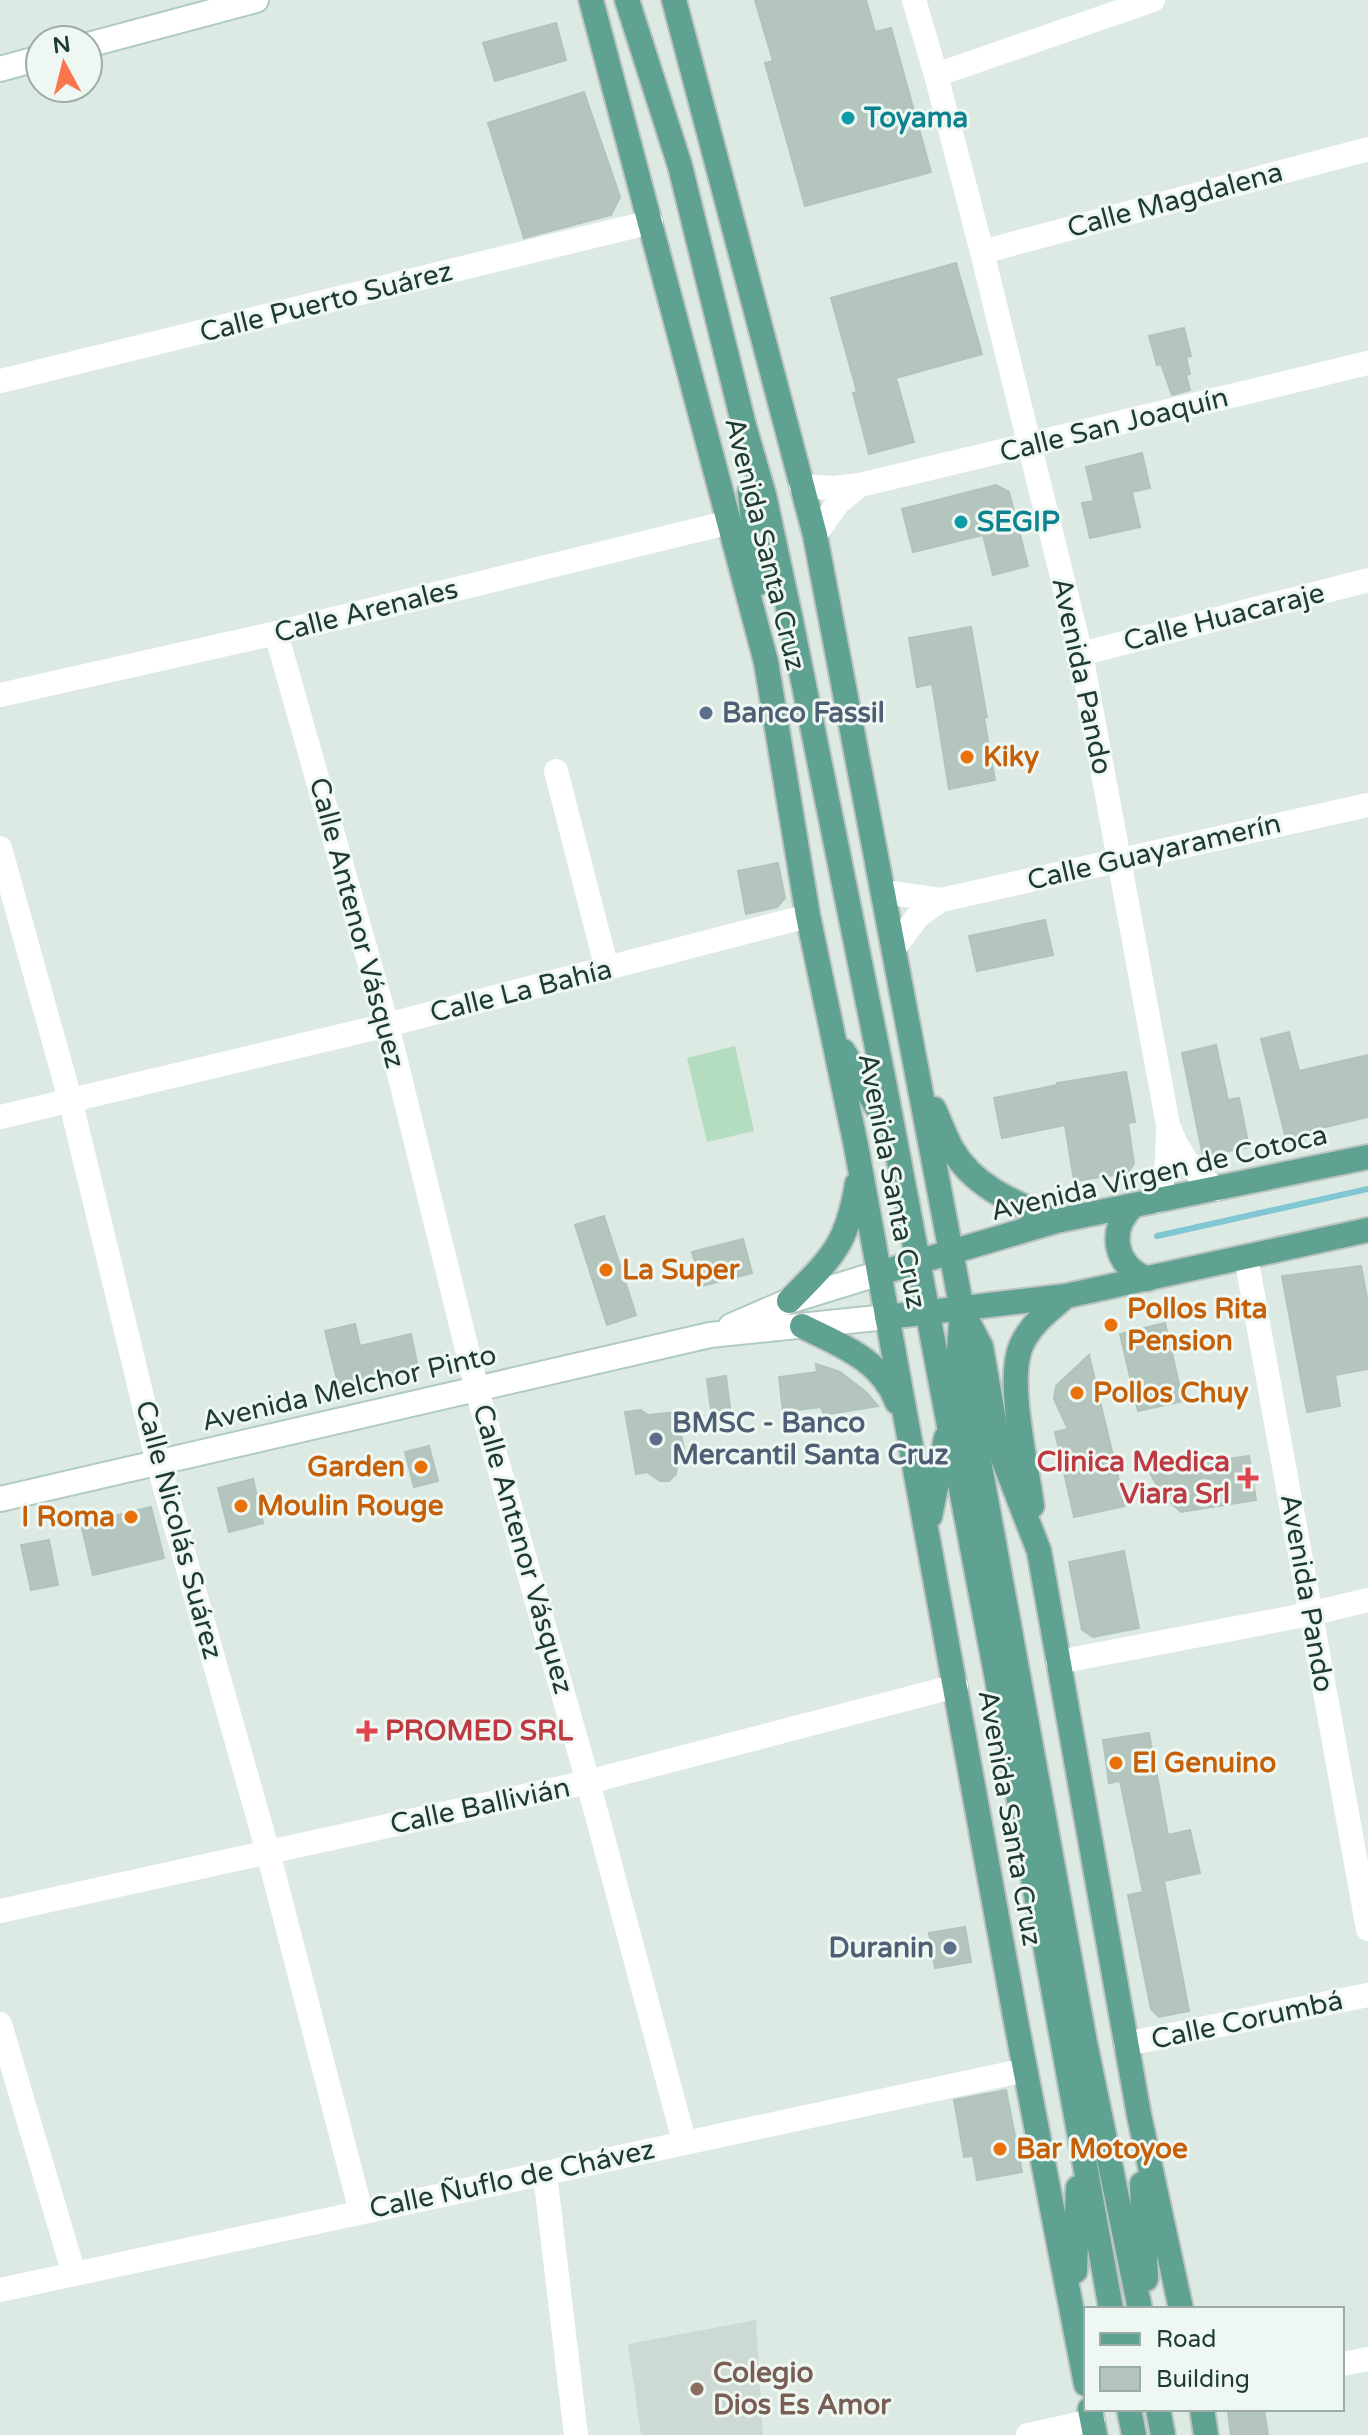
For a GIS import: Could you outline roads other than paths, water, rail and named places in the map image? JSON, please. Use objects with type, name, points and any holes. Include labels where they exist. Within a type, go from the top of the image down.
[{"type":"main road","points":[[592,0],[637,30]]},
{"type":"main road","name":"Avenida Santa Cruz","points":[[592,0],[766,662],[808,916],[856,1146],[1025,2070],[1084,2372]]},
{"type":"main road","name":"Avenida Santa Cruz","points":[[627,0],[680,166],[764,495],[791,621],[998,1684],[1111,2307]]},
{"type":"main road","name":"Avenida Santa Cruz","points":[[679,7],[815,535],[952,1252],[962,1310],[959,1351],[1085,2043],[1140,2307]]},
{"type":"main road","points":[[744,426],[766,662]]},
{"type":"main road","points":[[833,1035],[893,1133]]},
{"type":"main road","points":[[918,1073],[953,1151],[971,1173],[997,1194],[1056,1221]]},
{"type":"main road","points":[[789,1301],[842,1241],[852,1215],[858,1180],[856,1146]]},
{"type":"main road","name":"Avenida Virgen de Cotoca","points":[[918,1263],[1056,1221],[1368,1157]]},
{"type":"main road","points":[[1145,1204],[1127,1212],[1118,1229],[1117,1247],[1125,1264],[1139,1276],[1148,1279]]},
{"type":"main road","points":[[927,1312],[1066,1296],[1368,1230]]},
{"type":"main road","name":"Avenida Melchor Pinto","points":[[880,1273],[918,1263]]},
{"type":"main road","points":[[1039,1551],[1015,1373],[1020,1348],[1028,1332],[1066,1296]]},
{"type":"main road","name":"Avenida Santa Cruz","points":[[962,1310],[981,1347],[999,1448],[1039,1551],[1139,2115],[1181,2307]]},
{"type":"main road","name":"Avenida Melchor Pinto","points":[[887,1317],[927,1312]]},
{"type":"main road","points":[[802,1326],[878,1369],[894,1394],[909,1432]]},
{"type":"main road","points":[[927,1529],[949,1428]]},
{"type":"main road","points":[[1139,2115],[1147,2307]]},
{"type":"main road","points":[[1074,2315],[1080,2142]]},
{"type":"main road","points":[[1129,2411],[1134,2435]]},
{"type":"main road","points":[[1158,2411],[1163,2435]]},
{"type":"main road","points":[[1202,2411],[1206,2435]]},
{"type":"street","points":[[104,41],[256,0]]},
{"type":"street","name":"Avenida Pando","points":[[914,0],[982,252],[1081,654],[1168,1125],[1185,1162],[1216,1189]]},
{"type":"street","points":[[936,75],[1153,0]]},
{"type":"street","points":[[0,69],[24,62]]},
{"type":"street","name":"Calle Magdalena","points":[[982,252],[1368,149]]},
{"type":"street","name":"Calle Puerto Suárez","points":[[0,381],[651,222]]},
{"type":"street","name":"Calle San Joaquín","points":[[801,486],[834,488],[860,485],[1368,363]]},
{"type":"street","points":[[815,535],[838,503],[860,485]]},
{"type":"street","name":"Calle Arenales","points":[[0,695],[276,633],[730,522]]},
{"type":"street","name":"Calle Huacaraje","points":[[1081,654],[1368,580]]},
{"type":"street","name":"Calle Antenor Vásquez","points":[[276,633],[387,1025],[477,1390],[588,1782],[684,2141]]},
{"type":"street","points":[[556,771],[607,969]]},
{"type":"street","name":"Calle Guayaramerín","points":[[884,892],[941,900],[1368,805]]},
{"type":"street","name":"Calle Nicolás Suárez","points":[[0,848],[70,1099],[158,1463],[268,1852],[361,2212]]},
{"type":"street","name":"Calle Guayaramerín","points":[[895,947],[918,916],[941,900]]},
{"type":"street","name":"Calle La Bahía","points":[[0,1117],[387,1025],[808,916]]},
{"type":"street","name":"Avenida Pando","points":[[1145,1204],[1167,1163],[1168,1125]]},
{"type":"street","name":"Avenida Pando","points":[[1246,1257],[1368,1929]]},
{"type":"street","name":"Avenida Melchor Pinto","points":[[710,1335],[789,1301],[880,1273]]},
{"type":"street","name":"Avenida Melchor Pinto","points":[[0,1499],[710,1335],[887,1317]]},
{"type":"street","points":[[1058,1662],[1368,1600]]},
{"type":"street","name":"Calle Ballivián","points":[[0,1911],[588,1782],[956,1686]]},
{"type":"street","name":"Calle Corumbá","points":[[1126,2044],[1368,1995]]},
{"type":"street","points":[[0,2024],[74,2274]]},
{"type":"street","name":"Calle Ñuflo de Chávez","points":[[0,2290],[1025,2070]]},
{"type":"street","points":[[545,2174],[576,2435]]},
{"type":"street","points":[[1344,2364],[1368,2359]]},
{"type":"street","points":[[1028,2435],[1093,2422]]},
{"type":"waterway","points":[[1157,1236],[1368,1189]]},
{"type":"place","name":"Toyama","points":[[848,118]]},
{"type":"place","name":"SEGIP","points":[[961,522]]},
{"type":"place","name":"Banco Fassil","points":[[706,713]]},
{"type":"place","name":"Kiky","points":[[967,757]]},
{"type":"place","name":"La Super","points":[[606,1270]]},
{"type":"place","name":"Pollos Rita Pension","points":[[1111,1325]]},
{"type":"place","name":"Pollos Chuy","points":[[1077,1393]]},
{"type":"place","name":"BMSC - Banco Mercantil Santa Cruz","points":[[656,1439]]},
{"type":"place","name":"Garden","points":[[421,1467]]},
{"type":"place","name":"Clinica Medica Viara Srl","points":[[1248,1478]]},
{"type":"place","name":"Moulin Rouge","points":[[241,1506]]},
{"type":"place","name":"I Roma","points":[[131,1517]]},
{"type":"place","name":"PROMED SRL","points":[[367,1731]]},
{"type":"place","name":"El Genuino","points":[[1116,1763]]},
{"type":"place","name":"Duranin","points":[[950,1948]]},
{"type":"place","name":"Bar Motoyoe","points":[[1000,2149]]},
{"type":"place","name":"Colegio Dios Es Amor","points":[[697,2389]]}]
